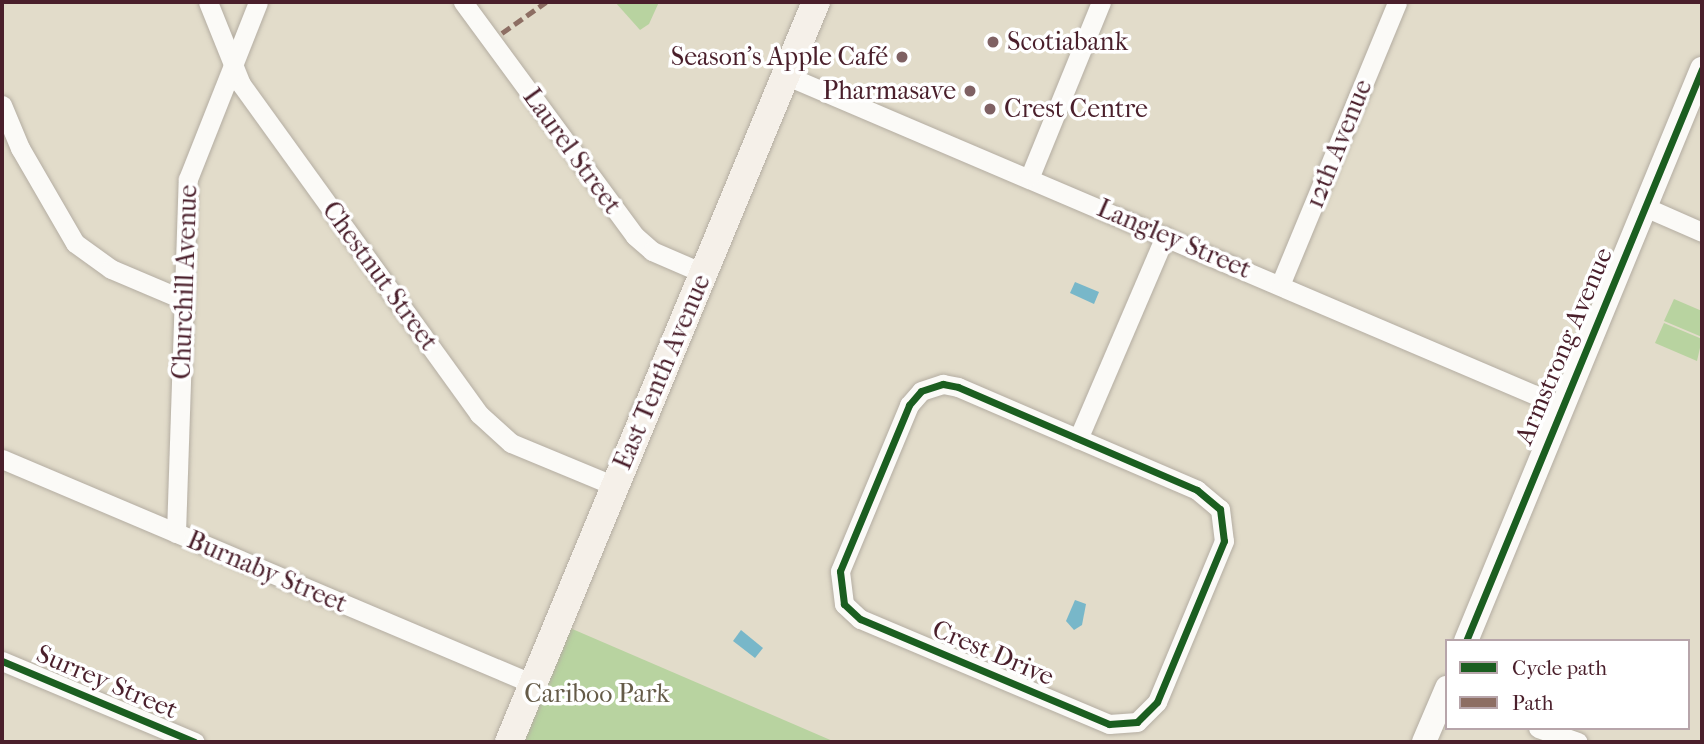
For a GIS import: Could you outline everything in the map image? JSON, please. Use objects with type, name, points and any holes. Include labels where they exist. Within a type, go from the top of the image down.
[{"type":"main road","name":"East Tenth Avenue","points":[[509,742],[816,2]]},
{"type":"street","name":"Chestnut Street","points":[[208,2],[231,65],[479,414],[511,443],[615,486]]},
{"type":"street","name":"Churchill Avenue","points":[[176,533],[188,179],[258,2]]},
{"type":"street","name":"Laurel Street","points":[[463,2],[635,236],[652,251],[703,273]]},
{"type":"street","points":[[1030,176],[1101,2]]},
{"type":"street","name":"12th Avenue","points":[[1280,285],[1397,2]]},
{"type":"street","name":"Armstrong Avenue","points":[[1467,639],[1702,69]]},
{"type":"street","name":"Langley Street","points":[[785,75],[1030,176],[1562,406]]},
{"type":"street","points":[[2,106],[20,148],[75,243],[111,270],[182,299]]},
{"type":"street","points":[[1645,208],[1702,232]]},
{"type":"street","points":[[1079,439],[1165,236]]},
{"type":"street","name":"Crest Drive","points":[[943,384],[958,387],[1079,439],[1204,493],[1217,506],[1225,524],[1224,541],[1157,702],[1144,717],[1124,726],[1109,724],[860,619],[844,604],[838,584],[909,405],[921,391],[943,384]]},
{"type":"street","name":"Burnaby Street","points":[[2,459],[533,684]]},
{"type":"street","name":"Surrey Street","points":[[2,661],[195,742]]},
{"type":"street","points":[[1424,742],[1445,693]]},
{"type":"street","points":[[1544,730],[1578,742]]},
{"type":"green space","points":[[615,2],[659,2],[649,24],[640,30]]},
{"type":"green space","points":[[1674,299],[1702,311],[1702,337],[1664,321]]},
{"type":"green space","points":[[1664,323],[1702,339],[1697,361],[1655,343]]},
{"type":"green space","name":"Cariboo Park","points":[[570,628],[835,742],[523,742]]},
{"type":"water","points":[[1075,282],[1099,292],[1094,304],[1070,293]]},
{"type":"water","points":[[1075,600],[1086,604],[1082,625],[1074,630],[1066,621]]},
{"type":"water","points":[[741,630],[763,648],[755,658],[733,641]]},
{"type":"marked path","points":[[502,33],[546,2]]},
{"type":"cycle path","points":[[1467,639],[1702,69]]},
{"type":"cycle path","points":[[943,384],[958,387],[1197,490],[1220,509],[1224,541],[1157,702],[1137,722],[1109,724],[860,619],[844,604],[840,571],[909,405],[921,391],[943,384]]},
{"type":"cycle path","points":[[2,661],[195,742]]},
{"type":"place","name":"Scotiabank","points":[[993,42]]},
{"type":"place","name":"Season's Apple Café","points":[[902,57]]},
{"type":"place","name":"Pharmasave","points":[[970,91]]},
{"type":"place","name":"Crest Centre","points":[[990,109]]}]
